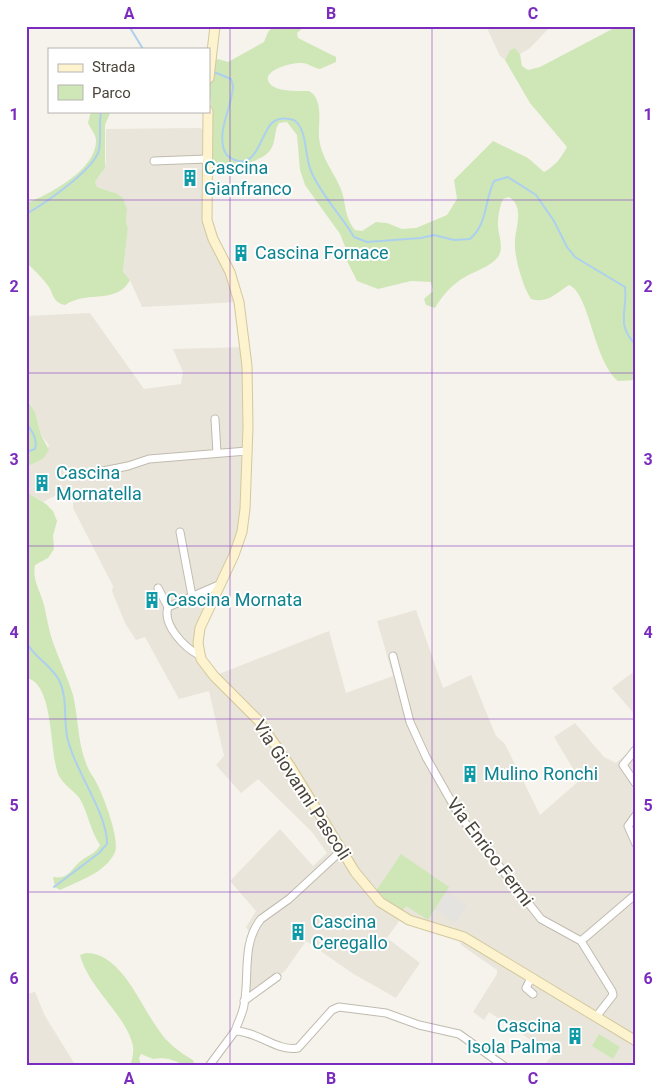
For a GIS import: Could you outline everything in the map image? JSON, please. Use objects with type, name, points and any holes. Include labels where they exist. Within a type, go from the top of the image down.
[{"type":"street","points":[[210,63],[215,26]]},
{"type":"street","points":[[200,655],[198,643],[200,628],[237,549],[243,526],[247,451],[247,366],[242,322],[233,280],[213,238],[207,220],[208,112]]},
{"type":"street","points":[[154,161],[208,159]]},
{"type":"street","points":[[215,419],[217,453]]},
{"type":"street","points":[[88,474],[115,470],[149,459],[247,451]]},
{"type":"street","points":[[180,532],[192,596]]},
{"type":"street","points":[[168,607],[221,584]]},
{"type":"street","points":[[158,588],[168,607],[166,616],[170,626],[190,649],[200,655]]},
{"type":"street","name":"Via Giovanni Pascoli","points":[[200,655],[214,676],[262,726],[290,766],[367,888],[390,910],[418,923],[464,937],[636,1042]]},
{"type":"street","name":"Via Enrico Fermi","points":[[393,656],[410,722],[426,757],[459,815],[541,919],[581,941],[613,993],[596,1017]]},
{"type":"street","points":[[636,749],[623,765],[636,784]]},
{"type":"street","points":[[636,815],[628,826],[636,844]]},
{"type":"street","points":[[209,1066],[235,1030],[244,1001],[247,956],[251,934],[255,926],[261,919],[307,883],[342,850]]},
{"type":"street","points":[[581,941],[636,894]]},
{"type":"street","points":[[244,1001],[277,977]]},
{"type":"street","points":[[531,978],[526,988],[533,994]]},
{"type":"street","points":[[235,1030],[258,1035],[291,1050],[304,1045],[332,1010],[339,1007],[386,1013],[420,1025],[459,1034],[504,1066]]},
{"type":"shaded area","points":[[486,26],[551,26],[530,48],[520,54],[515,48],[510,50],[505,60],[500,56]]},
{"type":"shaded area","points":[[200,128],[208,133],[206,206],[239,302],[142,307],[130,280],[123,273],[128,228],[126,222],[127,209],[123,198],[118,194],[97,187],[95,182],[102,173],[106,162],[106,129]]},
{"type":"shaded area","points":[[90,313],[144,389],[181,384],[183,372],[173,349],[245,347],[243,526],[198,643],[214,676],[329,631],[346,693],[393,676],[377,621],[416,610],[443,688],[471,675],[496,736],[505,744],[540,815],[580,780],[554,737],[575,723],[604,757],[616,763],[636,746],[636,1066],[543,1066],[553,1055],[489,1012],[484,1020],[473,1012],[497,974],[497,970],[461,945],[459,936],[402,917],[387,938],[420,963],[396,998],[352,973],[306,941],[285,971],[248,997],[251,934],[246,927],[256,911],[230,881],[280,829],[313,866],[327,853],[312,832],[258,779],[241,793],[216,765],[224,756],[209,691],[179,699],[145,637],[136,640],[125,623],[112,591],[113,586],[73,508],[73,503],[77,502],[77,490],[66,490],[43,502],[28,493],[26,495],[26,467],[43,459],[49,445],[41,435],[35,412],[26,396],[26,316]]},
{"type":"shaded area","points":[[636,670],[636,716],[612,688]]},
{"type":"shaded area","points":[[447,892],[467,906],[456,923],[436,909]]},
{"type":"shaded area","points":[[35,992],[45,1016],[76,1066],[26,1066],[26,994]]},
{"type":"green space","points":[[274,26],[305,26],[297,33],[298,38],[336,57],[336,62],[320,69],[302,63],[283,66],[272,72],[268,76],[268,80],[271,85],[279,89],[309,91],[314,95],[319,112],[319,138],[322,151],[340,187],[351,225],[355,230],[362,231],[376,222],[387,223],[402,229],[416,228],[447,215],[457,199],[454,180],[493,141],[528,158],[544,172],[551,167],[567,147],[530,103],[505,60],[510,50],[515,48],[520,54],[522,66],[528,70],[540,67],[618,26],[636,26],[636,380],[618,381],[610,371],[597,344],[582,301],[576,291],[569,285],[547,299],[531,299],[522,281],[516,258],[515,239],[518,213],[517,207],[509,197],[503,199],[499,213],[498,226],[501,249],[498,257],[487,266],[465,277],[451,287],[435,308],[426,305],[424,299],[433,291],[431,282],[411,281],[378,289],[357,281],[346,259],[346,249],[340,234],[305,185],[300,170],[297,135],[287,122],[279,123],[271,149],[260,159],[233,165],[224,165],[210,160],[210,63],[218,59],[228,62],[264,42],[268,32]]},
{"type":"green space","points":[[91,112],[111,112],[105,125],[105,168],[95,182],[97,187],[118,194],[123,198],[127,209],[126,222],[128,228],[123,272],[130,280],[124,288],[110,295],[83,298],[65,305],[54,298],[47,285],[26,263],[26,203],[59,187],[80,171],[89,161],[94,151],[96,140],[88,123]]},
{"type":"green space","points":[[26,398],[35,412],[41,435],[49,450],[43,459],[26,467]]},
{"type":"green space","points":[[28,493],[46,504],[53,511],[57,521],[53,536],[54,549],[48,558],[35,565],[34,570],[52,640],[73,695],[84,757],[106,806],[113,827],[116,846],[115,852],[105,866],[83,880],[60,890],[55,887],[53,877],[63,877],[66,875],[100,845],[80,799],[59,776],[47,705],[42,692],[35,683],[26,678]]},
{"type":"green space","points":[[401,854],[449,887],[428,920],[406,906],[402,912],[376,891]]},
{"type":"green space","points":[[86,953],[98,955],[109,961],[119,970],[165,1039],[193,1060],[195,1066],[183,1066],[173,1060],[165,1058],[153,1059],[141,1054],[139,1058],[141,1066],[130,1066],[133,1046],[129,1035],[91,979],[80,955]]},
{"type":"green space","points":[[599,1034],[620,1047],[613,1059],[592,1046]]},
{"type":"waterway","points":[[129,26],[142,48]]},
{"type":"waterway","points":[[214,72],[231,79],[233,86],[222,139],[224,151],[227,155],[235,160],[249,159],[258,149],[268,128],[274,121],[286,118],[294,120],[302,130],[309,165],[315,180],[354,237],[367,242],[421,238],[434,235],[454,240],[470,239],[476,233],[483,219],[494,181],[508,177],[536,195],[575,257],[625,287],[624,324],[636,345]]},
{"type":"waterway","points":[[26,214],[67,186],[95,158],[100,145],[101,112]]},
{"type":"waterway","points":[[26,423],[36,442],[35,449],[26,452]]},
{"type":"waterway","points":[[26,642],[59,680],[64,696],[69,744],[78,768],[98,808],[106,833],[107,844],[99,853],[54,887]]},
{"type":"place","name":"Cascina Gianfranco","points":[[190,178]]},
{"type":"place","name":"Cascina Fornace","points":[[241,253]]},
{"type":"place","name":"Cascina Mornatella","points":[[42,483]]},
{"type":"place","name":"Cascina Mornata","points":[[152,600]]},
{"type":"place","name":"Mulino Ronchi","points":[[470,774]]},
{"type":"place","name":"Cascina Ceregallo","points":[[298,932]]},
{"type":"place","name":"Cascina Isola Palma","points":[[575,1036]]}]
